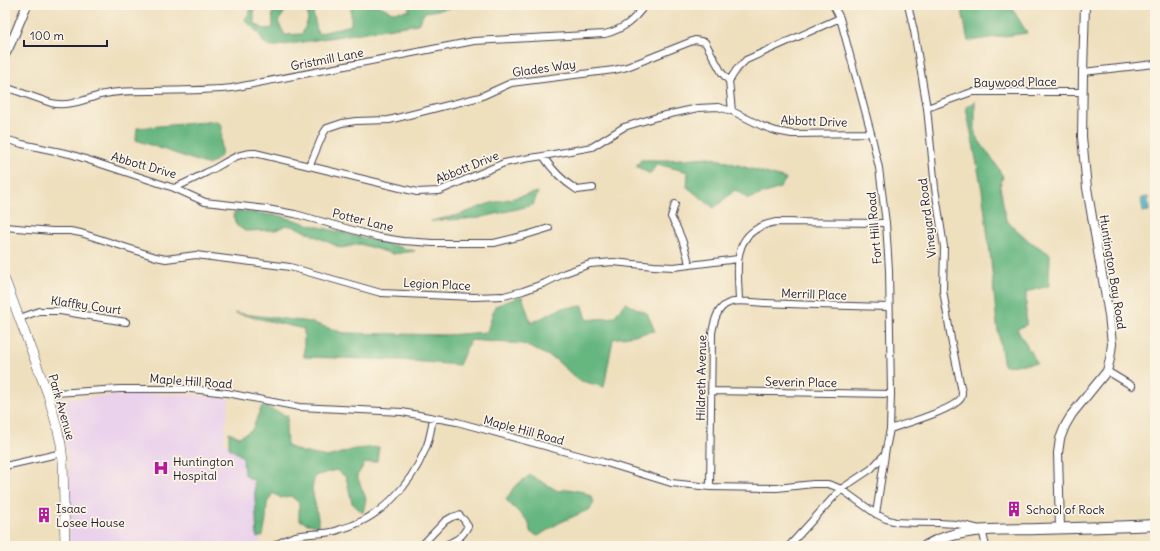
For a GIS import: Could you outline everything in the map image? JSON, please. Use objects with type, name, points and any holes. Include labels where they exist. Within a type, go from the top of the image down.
[{"type":"main road","name":"Park Avenue","points":[[5,280],[48,395],[57,427],[62,453],[65,546]]},
{"type":"main road","points":[[926,546],[948,536],[982,530],[1155,525]]},
{"type":"street","points":[[5,55],[15,36],[27,5]]},
{"type":"street","name":"Gristmill Lane","points":[[5,87],[52,103],[60,104],[77,102],[107,94],[123,92],[232,88],[474,41],[605,34],[619,30],[625,26],[637,16],[645,5]]},
{"type":"street","name":"Fort Hill Road","points":[[834,5],[840,18],[871,133],[879,168],[886,222],[889,270],[891,394],[890,429],[876,514]]},
{"type":"street","name":"Vineyard Road","points":[[890,429],[935,413],[955,404],[960,399],[962,392],[943,290],[944,247],[935,188],[927,108],[914,30],[908,5]]},
{"type":"street","name":"Huntington Bay Road","points":[[1060,528],[1058,453],[1060,439],[1072,414],[1107,371],[1112,344],[1109,315],[1088,188],[1082,137],[1085,5]]},
{"type":"street","points":[[5,44],[21,18]]},
{"type":"street","points":[[729,81],[737,69],[746,60],[840,18]]},
{"type":"street","name":"Glades Way","points":[[310,165],[327,128],[342,123],[389,120],[480,97],[511,83],[627,67],[695,40],[705,42],[722,73],[729,81],[732,111]]},
{"type":"street","points":[[1083,72],[1155,64]]},
{"type":"street","name":"Baywood Place","points":[[927,108],[972,92],[1082,92]]},
{"type":"street","name":"Abbott Drive","points":[[5,139],[75,155],[174,188],[185,184],[238,156],[249,152],[256,152],[410,190],[428,192],[439,191],[504,163],[592,147],[624,127],[657,117],[698,108],[718,108],[732,111],[762,126],[776,131],[792,134],[871,133]]},
{"type":"street","points":[[543,156],[551,168],[577,190],[593,188]]},
{"type":"street","name":"Potter Lane","points":[[174,188],[205,202],[295,214],[378,237],[403,241],[433,244],[494,243],[526,236],[549,228]]},
{"type":"street","points":[[675,204],[671,217],[679,230],[686,249],[689,265]]},
{"type":"street","points":[[738,301],[738,259],[740,250],[747,236],[760,226],[776,222],[886,222]]},
{"type":"street","name":"Legion Place","points":[[5,227],[52,231],[70,230],[166,259],[196,255],[290,267],[381,293],[474,297],[504,296],[545,283],[590,264],[613,262],[674,267],[738,259]]},
{"type":"street","name":"Merrill Place","points":[[738,301],[889,307]]},
{"type":"street","name":"Hildreth Avenue","points":[[710,487],[712,333],[714,323],[722,307],[730,302],[738,301]]},
{"type":"street","name":"Klaffky Court","points":[[20,318],[39,311],[60,310],[126,322]]},
{"type":"street","points":[[1107,371],[1132,386]]},
{"type":"street","name":"Maple Hill Road","points":[[48,395],[55,393],[108,389],[191,389],[228,393],[299,407],[402,412],[457,422],[603,462],[671,483],[710,487],[777,488],[828,484],[841,490],[876,514],[896,522],[956,524],[982,530]]},
{"type":"street","name":"Severin Place","points":[[711,392],[891,394]]},
{"type":"street","points":[[274,546],[282,541],[296,536],[325,533],[360,523],[394,498],[404,487],[417,467],[426,449],[433,418]]},
{"type":"street","points":[[5,466],[62,453]]},
{"type":"street","points":[[789,546],[841,490],[871,469],[885,454]]},
{"type":"street","points":[[422,546],[445,521],[459,515],[468,526],[463,535],[443,546]]},
{"type":"street","points":[[982,530],[986,546]]},
{"type":"shaded area","name":"Huntington Hospital","points":[[157,394],[193,395],[229,399],[224,442],[243,452],[259,478],[260,546],[69,546],[70,493],[68,458],[55,399]]},
{"type":"green space","points":[[272,5],[289,5],[278,22],[285,35],[302,34],[308,20],[307,5],[322,5],[313,13],[318,34],[351,25],[351,9],[353,5],[380,5],[392,12],[409,11],[409,5],[470,5],[425,12],[418,24],[271,47],[263,42],[259,34],[245,20],[251,9],[254,9],[254,23],[264,29],[273,28]]},
{"type":"green space","points":[[961,5],[1012,5],[1027,33],[968,41]]},
{"type":"green space","points":[[975,101],[975,135],[1003,177],[1000,186],[1006,220],[1029,241],[1050,254],[1049,286],[1026,292],[1026,325],[1017,329],[1037,363],[1004,366],[997,325],[982,190],[966,107]]},
{"type":"green space","points":[[216,121],[222,125],[221,156],[209,165],[136,140],[137,128]]},
{"type":"green space","points":[[710,157],[786,179],[780,188],[748,199],[735,190],[714,208],[687,187],[688,172],[657,164],[650,174],[636,166],[641,160]]},
{"type":"green space","points":[[538,192],[533,205],[479,218],[431,221],[459,215],[488,204]]},
{"type":"green space","points":[[239,211],[281,216],[415,251],[393,254],[360,244],[341,248],[298,228],[286,225],[276,230],[245,231],[236,225],[233,214]]},
{"type":"green space","points":[[522,296],[531,323],[562,308],[583,306],[587,320],[614,317],[625,303],[647,313],[655,331],[613,339],[604,387],[578,380],[555,359],[523,344],[470,340],[459,365],[400,360],[304,357],[304,329],[235,313],[310,322],[344,333],[447,335],[487,332],[495,306]]},
{"type":"green space","points":[[262,406],[288,416],[286,429],[287,446],[302,452],[327,457],[355,449],[379,447],[377,461],[365,463],[357,476],[366,499],[363,513],[352,503],[346,477],[336,470],[315,476],[312,489],[318,518],[318,526],[299,520],[299,503],[291,496],[281,498],[273,493],[267,503],[263,536],[257,538],[254,480],[247,476],[244,472],[243,457],[229,448],[229,432],[239,437],[252,430]]},
{"type":"green space","points":[[530,475],[558,491],[568,489],[584,492],[592,497],[594,503],[590,509],[559,523],[538,536],[530,532],[529,522],[506,500],[514,487]]},
{"type":"water","points":[[1148,197],[1149,211],[1143,212],[1141,198]]},
{"type":"place","name":"Huntington Hospital","points":[[161,468]]},
{"type":"place","name":"School of Rock","points":[[1014,509]]},
{"type":"place","name":"Isaac Losee House","points":[[44,515]]}]
